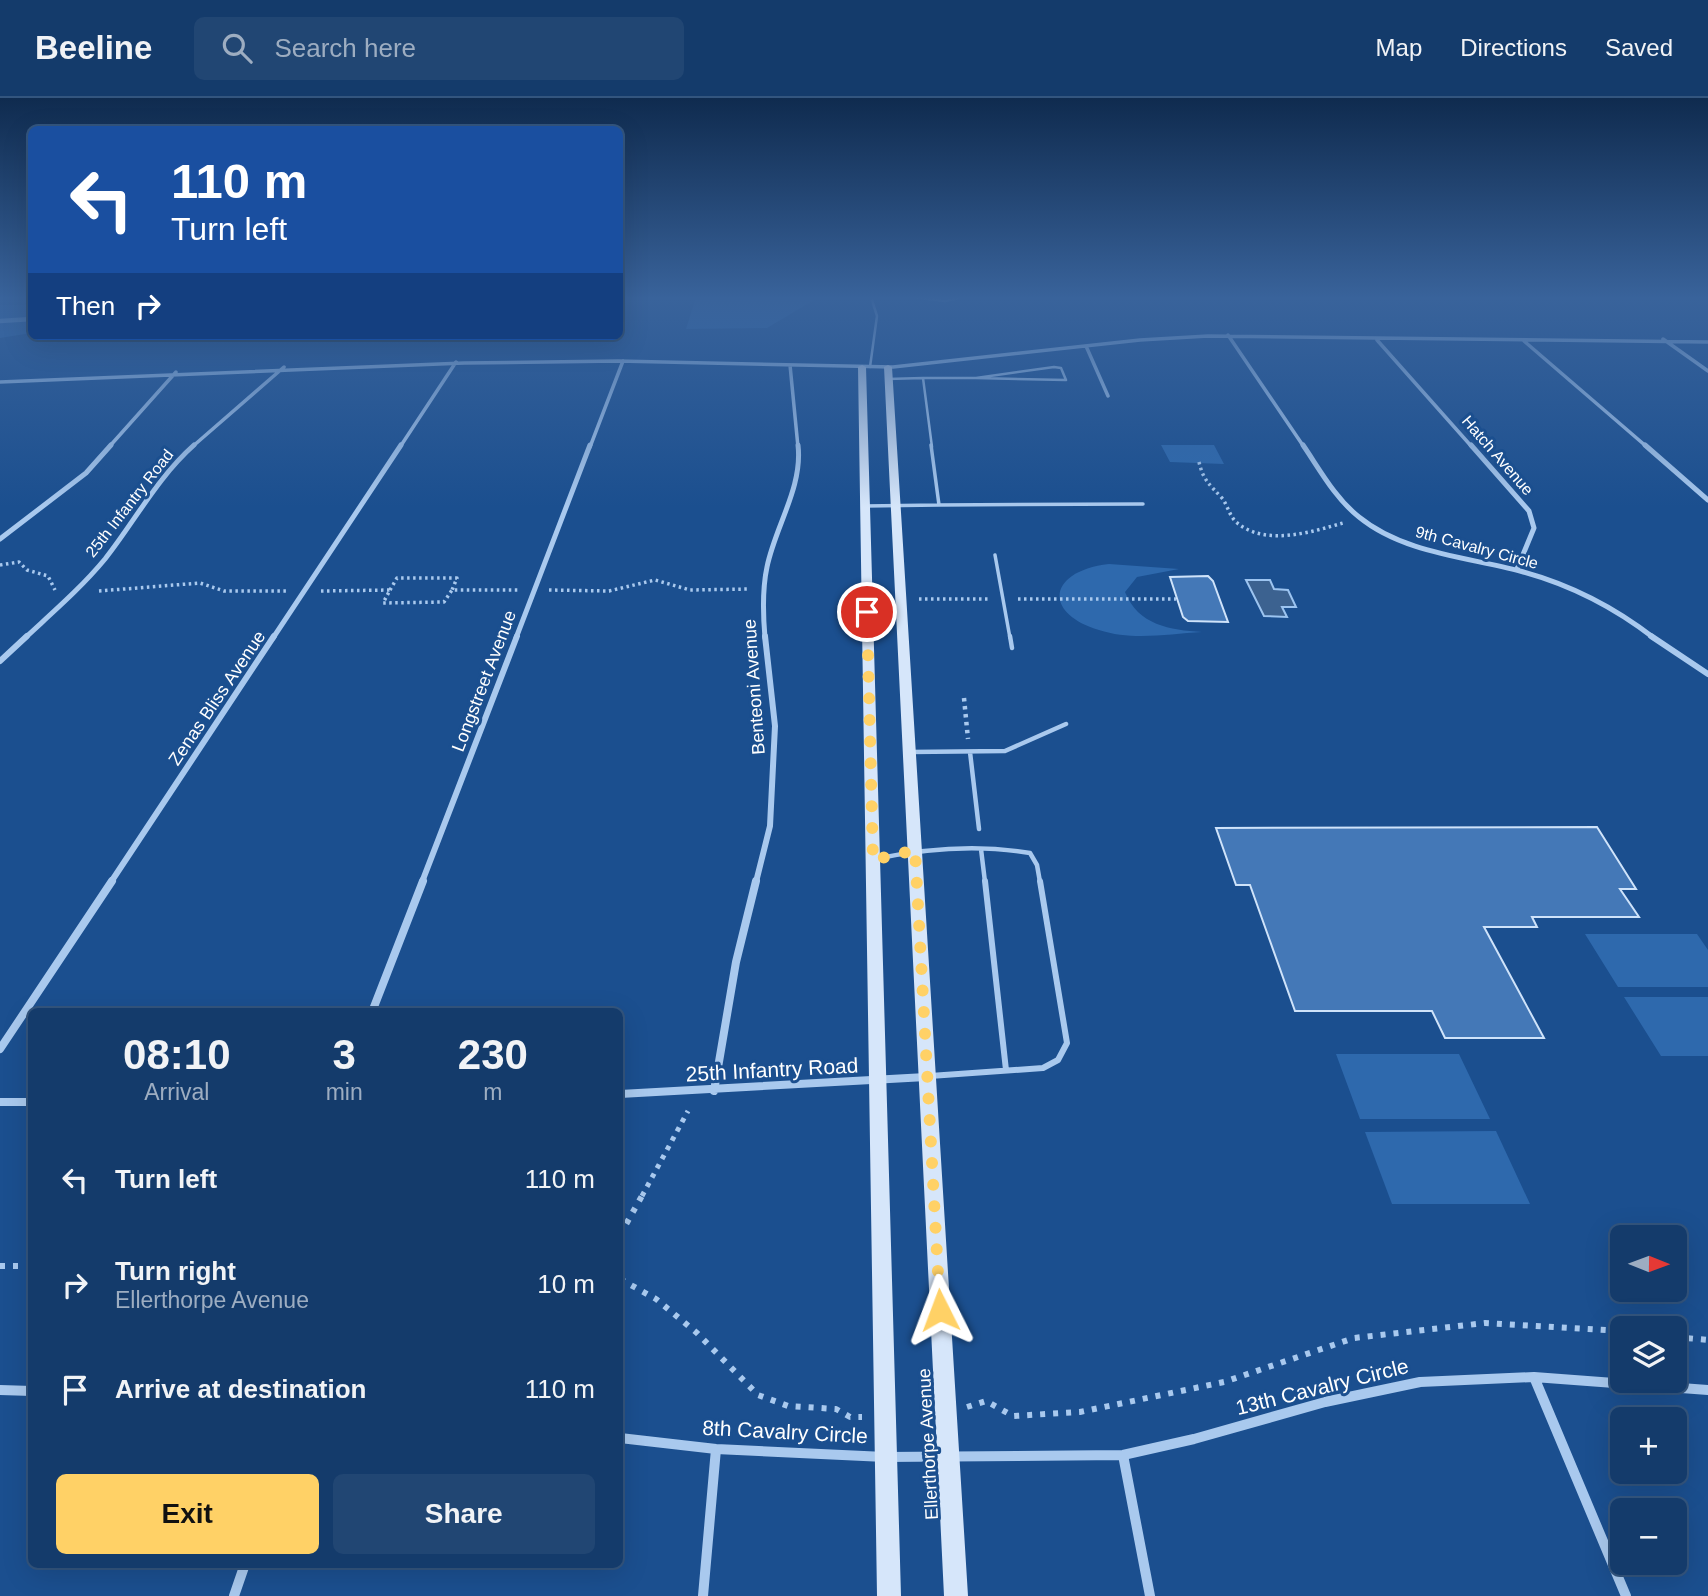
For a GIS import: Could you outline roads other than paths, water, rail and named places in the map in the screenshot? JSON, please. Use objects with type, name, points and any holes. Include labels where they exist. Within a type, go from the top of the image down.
[{"type":"street","name":"25th Infantry Road","points":[[0,661],[76,591],[106,557],[160,481],[183,456],[284,367]]},
{"type":"street","points":[[0,382],[287,367]]},
{"type":"street","name":"Zenas Bliss Avenue","points":[[0,1049],[453,367]]},
{"type":"street","name":"Longstreet Avenue","points":[[374,1008],[620,367]]},
{"type":"street","name":"Benteoni Avenue","points":[[714,1091],[736,962],[770,825],[775,726],[763,617],[764,589],[767,566],[795,482],[799,455],[790,367]]},
{"type":"street","points":[[862,367],[888,373],[938,367]]},
{"type":"street","points":[[866,367],[865,506],[889,1596]]},
{"type":"street","points":[[1095,367],[1108,396]]},
{"type":"street","name":"9th Cavalry Circle","points":[[1250,367],[1347,508],[1386,533],[1413,544],[1517,569],[1560,584],[1611,608],[1672,653],[1708,674]]},
{"type":"street","name":"Hatch Avenue","points":[[1401,367],[1529,511],[1534,528],[1517,569]]},
{"type":"street","points":[[1555,367],[1708,500]]},
{"type":"street","points":[[0,539],[86,473],[176,372]]},
{"type":"street","name":"Ellerthorpe Avenue","points":[[888,373],[956,1596]]},
{"type":"street","name":"25th Infantry Road","points":[[623,1094],[714,1091],[927,1077]]},
{"type":"street","points":[[0,1102],[28,1102]]},
{"type":"street","points":[[1534,1377],[1626,1596]]},
{"type":"street","name":"13th Cavalry Circle","points":[[949,1457],[1123,1455],[1325,1402],[1420,1382],[1534,1377],[1708,1390]]},
{"type":"street","points":[[0,1390],[28,1391]]},
{"type":"street","name":"8th Cavalry Circle","points":[[623,1438],[716,1449],[885,1457],[949,1457]]},
{"type":"street","points":[[703,1596],[716,1449]]},
{"type":"street","points":[[1123,1455],[1150,1596]]},
{"type":"street","points":[[234,1596],[244,1568]]},
{"type":"lane","points":[[976,379],[1049,367]]},
{"type":"lane","points":[[888,373],[923,379],[1066,380],[1061,368],[1057,367]]},
{"type":"lane","points":[[923,379],[939,505]]},
{"type":"lane","points":[[865,506],[1143,504]]},
{"type":"lane","points":[[995,555],[1012,648]]},
{"type":"lane","points":[[908,752],[1005,751],[1066,724]]},
{"type":"lane","points":[[970,752],[979,829]]},
{"type":"lane","points":[[981,849],[1006,1070]]},
{"type":"lane","points":[[873,860],[915,850],[1013,849],[1030,853],[1037,865],[1067,1043],[1058,1060],[1044,1068],[927,1077]]}]
